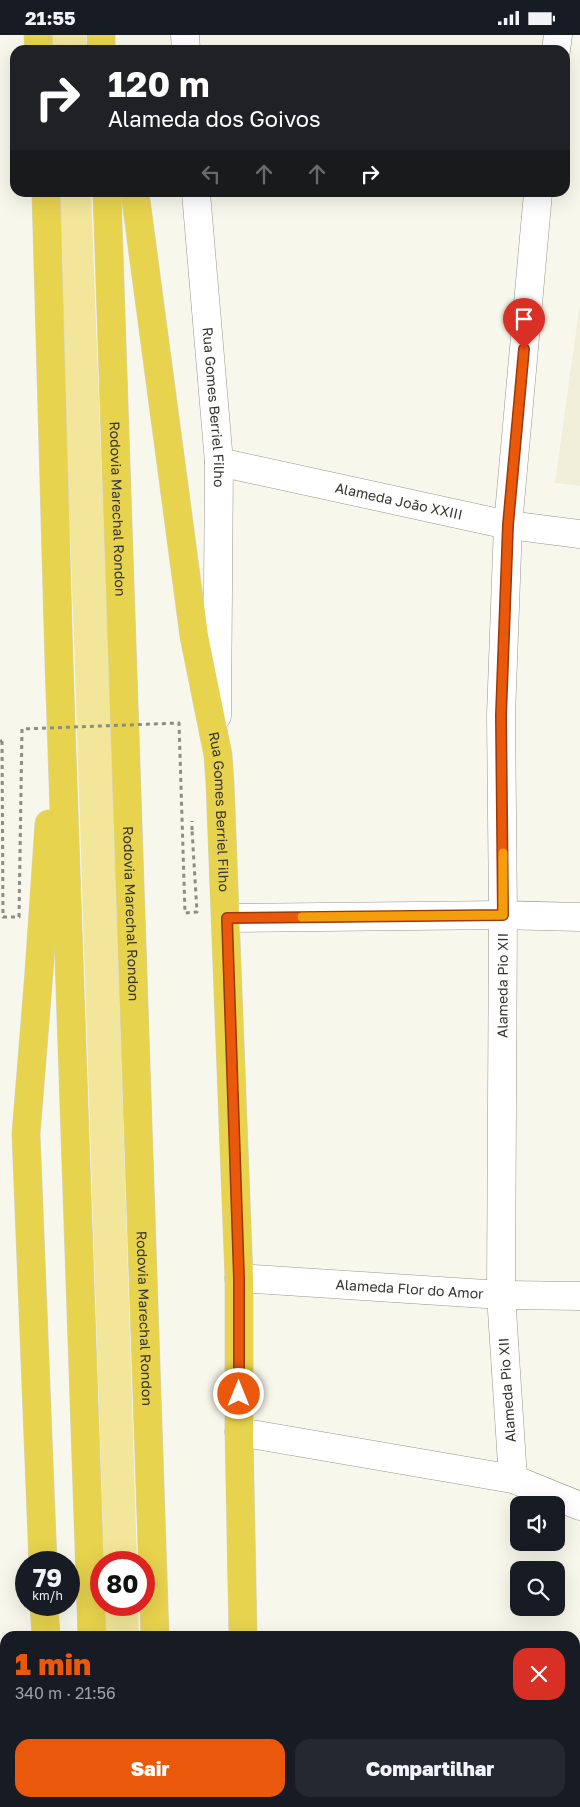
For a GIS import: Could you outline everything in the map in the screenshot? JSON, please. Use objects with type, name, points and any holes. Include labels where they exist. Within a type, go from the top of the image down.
[{"type":"highway","points":[[46,197],[59,663],[92,1631]]},
{"type":"highway","name":"Rodovia Marechal Rondon","points":[[107,197],[155,1631]]},
{"type":"highway","points":[[136,197],[194,636],[218,755]]},
{"type":"highway","points":[[43,1551],[26,1134],[40,972],[59,663]]},
{"type":"highway","name":"Rua Gomes Berriel Filho","points":[[218,755],[227,918],[239,1278],[238,1432],[243,1631]]},
{"type":"highway","points":[[45,1616],[46,1631]]},
{"type":"street","name":"Rua Gomes Berriel Filho","points":[[196,197],[219,461],[218,755]]},
{"type":"street","name":"Alameda Pio XII","points":[[513,1479],[501,1295],[503,915],[501,715],[508,525],[538,197]]},
{"type":"street","name":"Alameda João XXIII","points":[[219,461],[508,525],[580,534]]},
{"type":"street","points":[[227,918],[503,915],[580,917]]},
{"type":"street","name":"Alameda Flor do Amor","points":[[239,1278],[501,1295],[580,1296]]},
{"type":"street","points":[[238,1432],[513,1479],[580,1506]]},
{"type":"path","points":[[1,741],[3,917],[19,917],[22,729],[179,723],[185,913],[197,912],[192,831]]},
{"type":"shaded area","points":[[51,35],[86,35],[86,45],[52,45]]},
{"type":"shaded area","points":[[57,197],[91,197],[109,662],[137,1551],[104,1551],[74,639]]},
{"type":"shaded area","points":[[580,303],[580,486],[555,483]]},
{"type":"shaded area","points":[[105,1616],[138,1616],[139,1631],[106,1631]]},
{"type":"slow traffic","points":[[302,917],[503,915],[503,853]]},
{"type":"route","points":[[239,1394],[239,1278],[227,918],[503,915],[501,715],[508,525],[524,349]]}]
